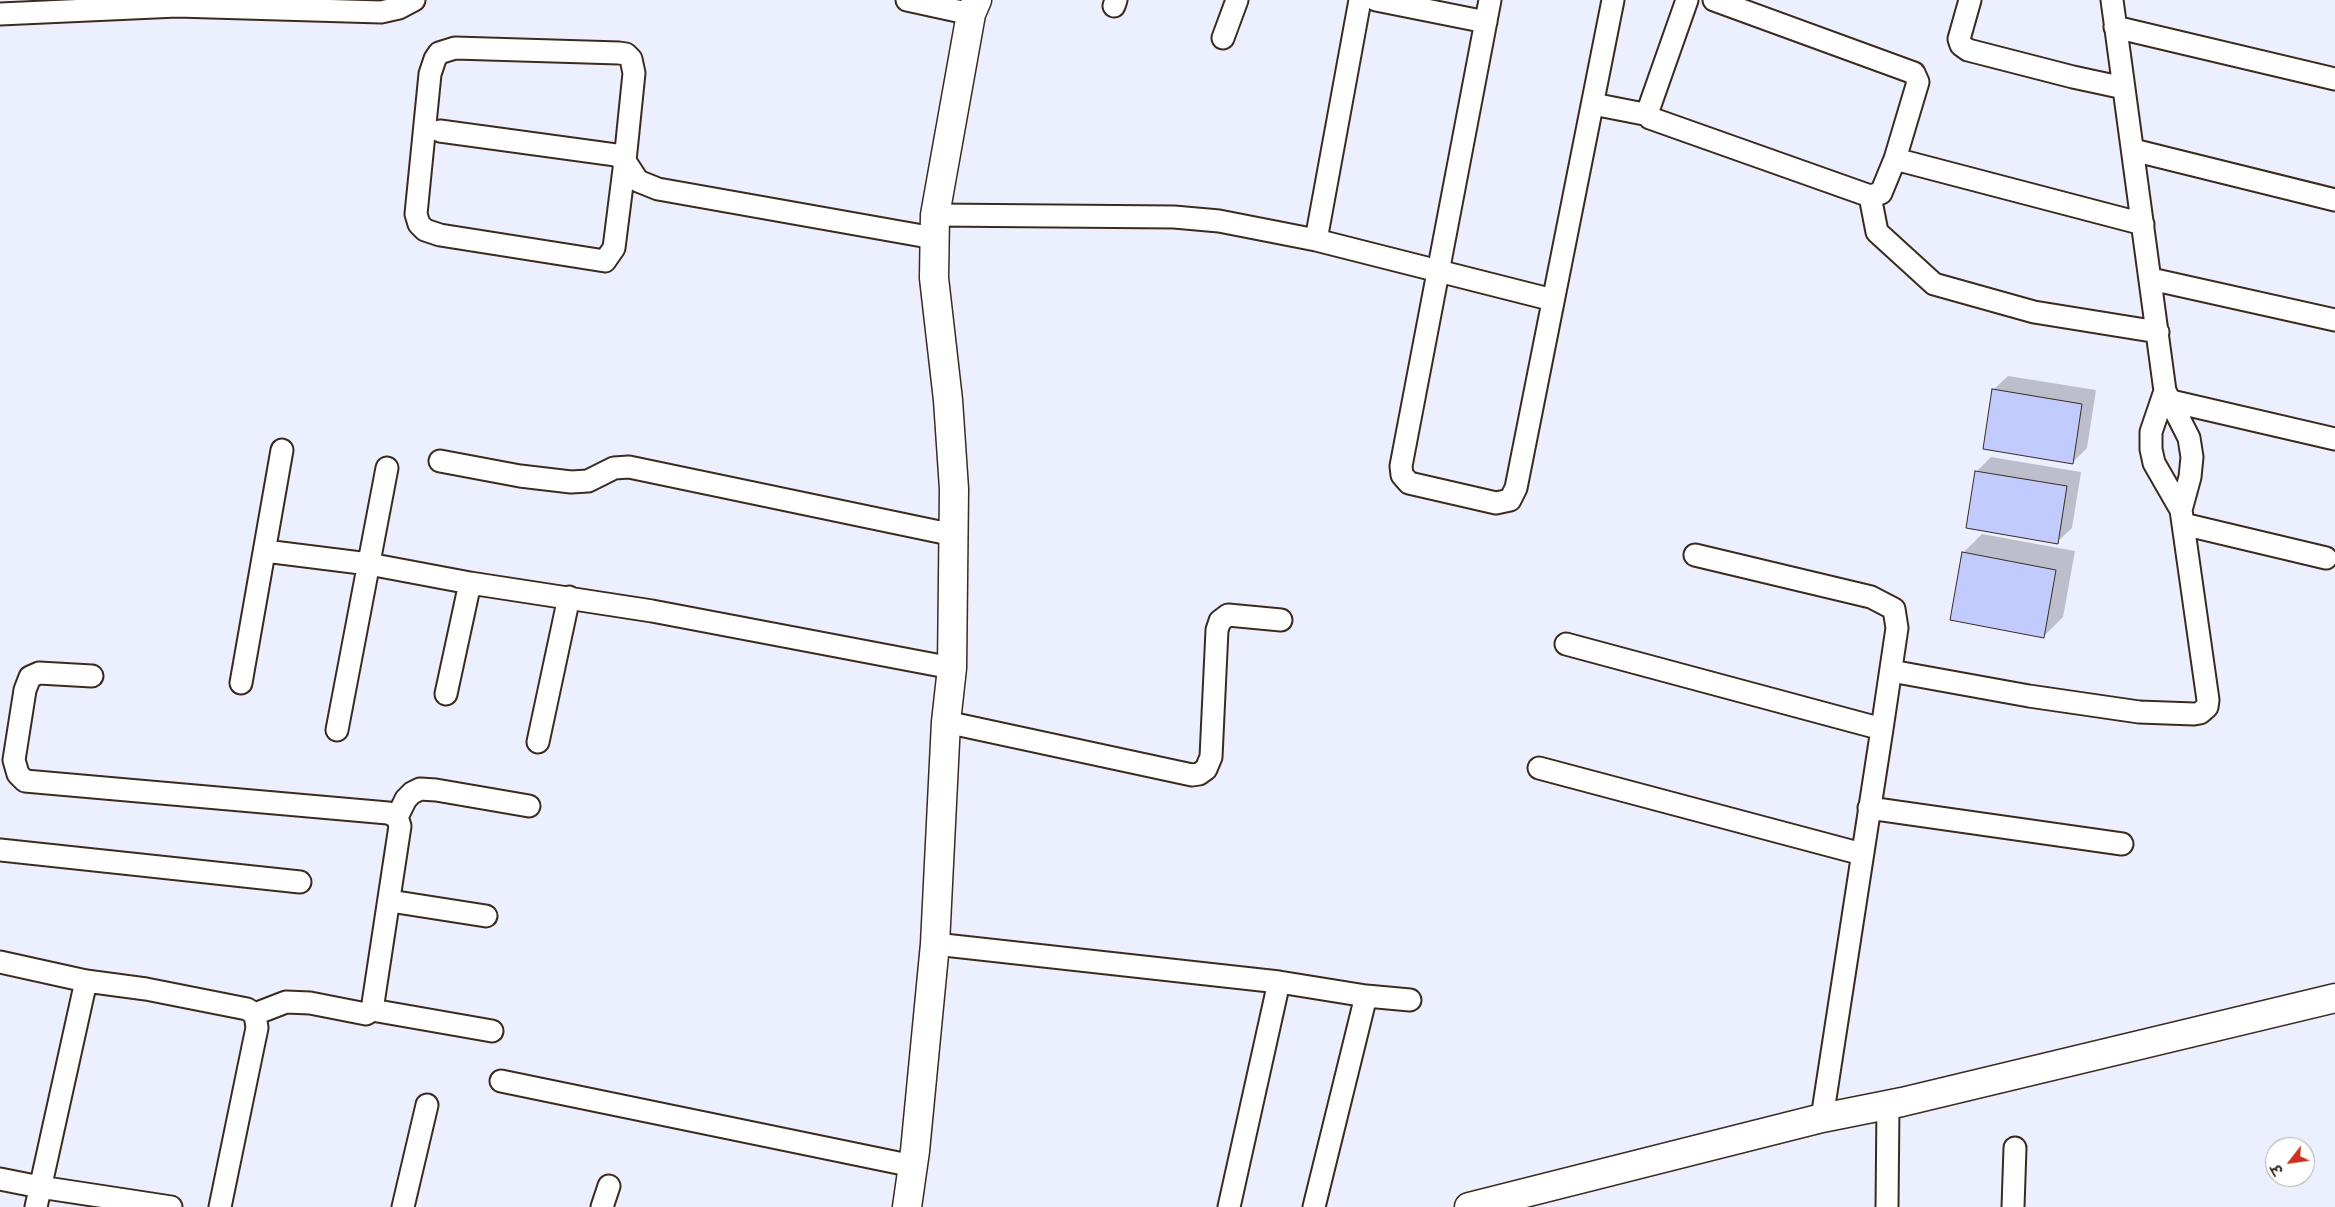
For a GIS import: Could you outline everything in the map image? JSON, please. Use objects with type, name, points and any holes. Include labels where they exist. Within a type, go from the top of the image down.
[{"type":"main road","points":[[907,1207],[913,1166],[934,944],[946,722],[952,668],[954,489],[948,400],[936,301],[935,226],[974,7]]},
{"type":"main road","points":[[1469,1207],[1822,1118],[1888,1105],[2335,998]]},
{"type":"street","points":[[0,14],[177,6],[381,12],[399,8],[414,0]]},
{"type":"street","points":[[907,0],[974,7]]},
{"type":"street","points":[[1223,38],[1237,0]]},
{"type":"street","points":[[1316,240],[1360,0]]},
{"type":"street","points":[[1376,0],[1486,22]]},
{"type":"street","points":[[1490,0],[1401,466],[1402,475],[1409,483],[1496,503],[1512,498],[1516,488],[1552,300],[1614,0]]},
{"type":"street","points":[[1649,115],[1687,0]]},
{"type":"street","points":[[1593,104],[1649,115],[1662,123],[1870,196],[1882,193],[1895,159],[1918,82],[1914,73],[1714,0]]},
{"type":"street","points":[[1970,0],[1959,39],[1961,45],[1968,50],[2074,78],[2124,88]]},
{"type":"street","points":[[2112,0],[2168,396],[2189,438],[2192,457],[2182,517]]},
{"type":"street","points":[[2115,27],[2335,79]]},
{"type":"street","points":[[448,49],[626,54],[633,65],[634,73],[626,161],[614,248],[605,261],[432,233],[419,224],[416,214],[430,74],[439,53],[448,49]]},
{"type":"street","points":[[440,131],[616,155],[626,161],[638,180],[658,189],[935,226],[1174,217],[1219,221],[1316,240],[1552,300]]},
{"type":"street","points":[[2133,150],[2335,200]]},
{"type":"street","points":[[1895,159],[2143,224]]},
{"type":"street","points":[[1870,196],[1877,232],[1934,284],[2034,312],[2158,332]]},
{"type":"street","points":[[2151,279],[2335,320]]},
{"type":"street","points":[[2168,396],[2335,439]]},
{"type":"street","points":[[1891,671],[2029,696],[2139,712],[2200,713],[2207,707],[2208,700],[2182,517],[2154,463],[2151,449],[2151,432],[2155,416],[2168,396]]},
{"type":"street","points":[[241,683],[266,551],[282,450]]},
{"type":"street","points":[[440,461],[520,476],[571,482],[588,481],[606,471],[629,467],[954,535]]},
{"type":"street","points":[[337,730],[387,468]]},
{"type":"street","points":[[2182,517],[2326,558]]},
{"type":"street","points":[[266,551],[369,564],[470,583],[569,597],[952,668]]},
{"type":"street","points":[[1695,555],[1871,597],[1884,602],[1894,610],[1897,618],[1891,671],[1822,1118]]},
{"type":"street","points":[[446,694],[470,583]]},
{"type":"street","points":[[538,742],[569,597]]},
{"type":"street","points":[[946,722],[1192,775],[1199,774],[1206,769],[1211,757],[1217,630],[1220,621],[1226,616],[1234,615],[1281,620]]},
{"type":"street","points":[[1566,644],[1882,729]]},
{"type":"street","points":[[92,676],[38,674],[30,677],[25,690],[14,760],[18,774],[25,781],[388,813],[397,817]]},
{"type":"street","points":[[1539,768],[1862,854]]},
{"type":"street","points":[[372,1010],[400,826],[397,817],[406,799],[420,789],[529,806]]},
{"type":"street","points":[[1869,808],[2122,844]]},
{"type":"street","points":[[0,850],[300,882]]},
{"type":"street","points":[[390,901],[486,916]]},
{"type":"street","points":[[934,944],[1279,982],[1366,996],[1410,1000]]},
{"type":"street","points":[[0,962],[86,981],[146,989],[247,1009],[255,1014],[257,1028],[220,1207]]},
{"type":"street","points":[[38,1197],[86,981]]},
{"type":"street","points":[[1229,1207],[1279,982]]},
{"type":"street","points":[[1314,1207],[1366,996]]},
{"type":"street","points":[[255,1014],[286,1002],[310,1003],[366,1014],[372,1010],[492,1031]]},
{"type":"street","points":[[502,1081],[913,1166]]},
{"type":"street","points":[[403,1207],[427,1105]]},
{"type":"street","points":[[1887,1207],[1888,1105]]},
{"type":"street","points":[[2013,1207],[2015,1148]]},
{"type":"street","points":[[0,1179],[38,1197],[171,1207]]},
{"type":"street","points":[[602,1207],[610,1186]]},
{"type":"building","points":[[1992,389],[2082,404],[2073,464],[1983,449]]},
{"type":"building","points":[[1975,471],[2067,486],[2058,544],[1966,528]]},
{"type":"building","points":[[1962,552],[2056,570],[2044,638],[1950,620]]}]
